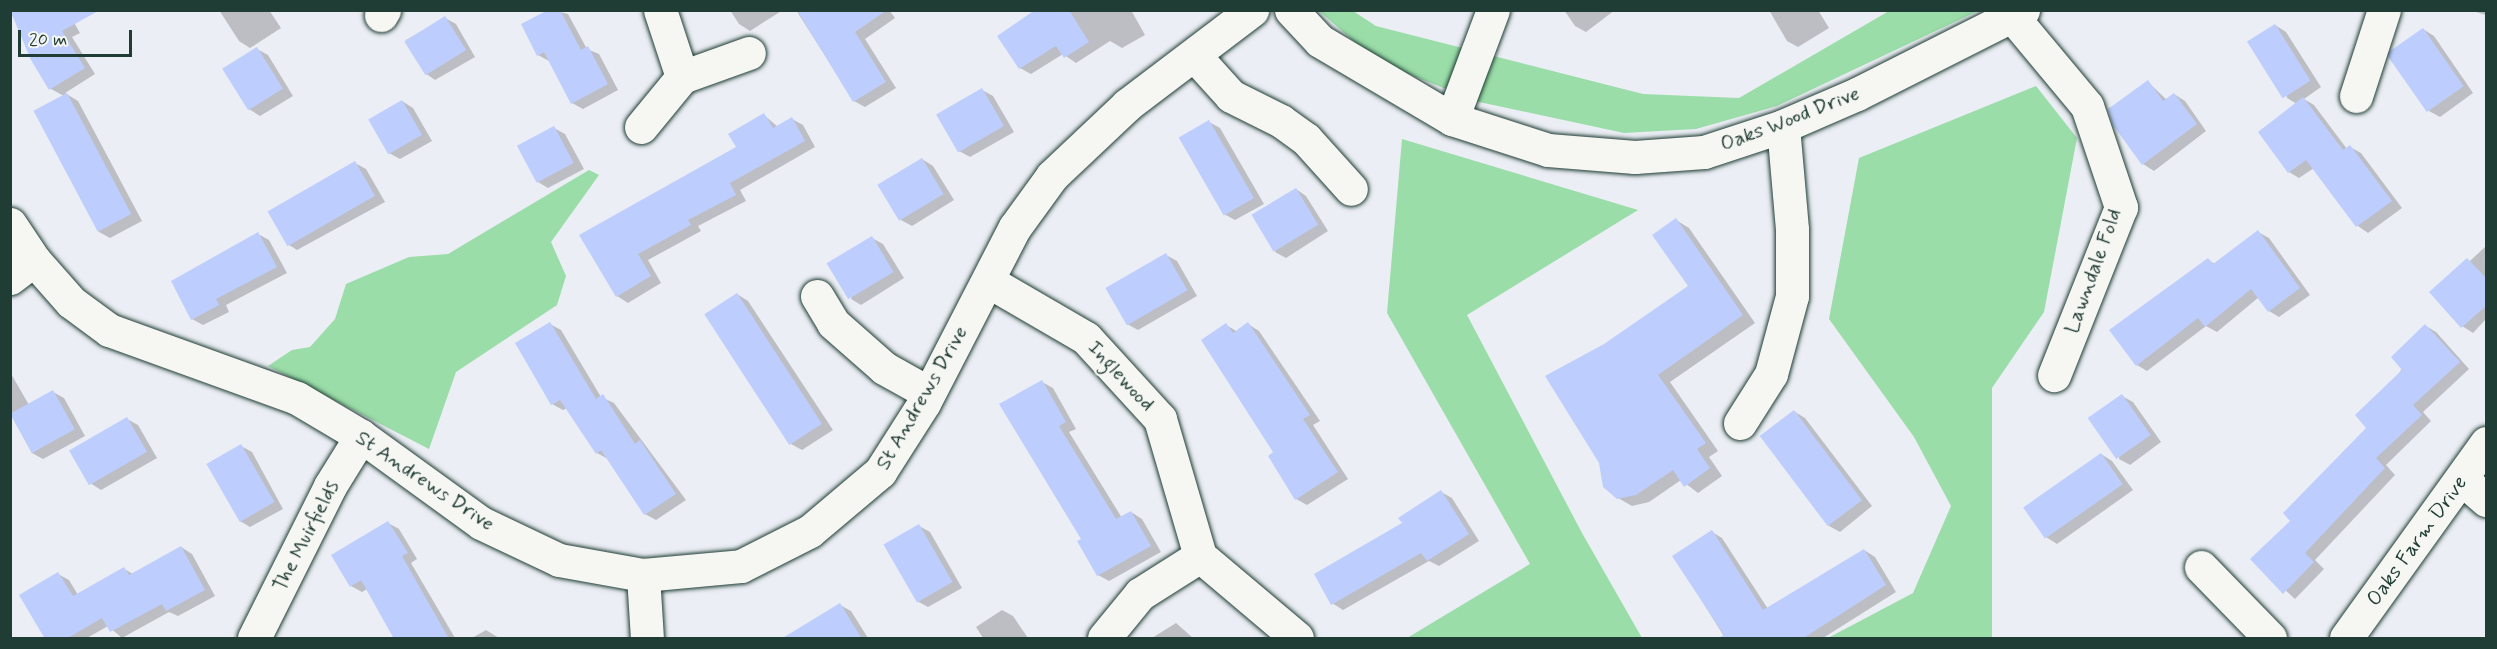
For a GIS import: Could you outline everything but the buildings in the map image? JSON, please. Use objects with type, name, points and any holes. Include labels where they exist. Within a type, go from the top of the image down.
[{"type":"street","points":[[660,10],[682,76]]},
{"type":"street","name":"St Andrews Drive","points":[[10,224],[22,269],[110,330],[297,398],[361,436],[481,523],[559,560],[643,575],[741,566],[810,531],[880,472],[929,393],[1016,227],[1052,176],[1127,105],[1252,10]]},
{"type":"street","name":"Oaks Wood Drive","points":[[1291,10],[1320,41],[1452,119],[1548,150],[1635,157],[1704,152],[1783,126],[1857,94],[2017,13]]},
{"type":"street","points":[[1452,119],[1493,10]]},
{"type":"street","points":[[2356,96],[2384,10]]},
{"type":"street","name":"Lawndale Fold","points":[[2017,13],[2087,106],[2121,207],[2054,375]]},
{"type":"street","points":[[641,127],[682,76],[749,53]]},
{"type":"street","points":[[1194,55],[1232,96],[1281,121],[1306,139],[1352,189]]},
{"type":"street","points":[[1740,423],[1772,374],[1783,343],[1792,296],[1792,229],[1783,126]]},
{"type":"street","name":"Inglewood","points":[[988,281],[1086,338],[1160,419],[1200,556]]},
{"type":"street","points":[[817,296],[833,323],[884,368],[929,393]]},
{"type":"street","name":"The Muirfields","points":[[254,639],[330,486],[361,436]]},
{"type":"street","name":"Oaks Farm Drive","points":[[2346,639],[2487,443]]},
{"type":"street","points":[[2462,479],[2487,500]]},
{"type":"street","points":[[1104,639],[1140,594],[1200,556],[1296,639]]},
{"type":"street","points":[[2201,567],[2270,639]]},
{"type":"street","points":[[643,575],[647,639]]},
{"type":"green space","points":[[1319,11],[1353,11],[1376,26],[1643,94],[1739,98],[1889,11],[1978,11],[1777,106],[1696,129],[1624,133],[1479,102],[1378,62]]},
{"type":"green space","points":[[2036,86],[2077,138],[2044,312],[1992,388],[1992,638],[1828,638],[1913,593],[1951,506],[1914,437],[1829,319],[1859,158]]},
{"type":"green space","points":[[1402,139],[1638,210],[1467,315],[1582,533],[1642,638],[1407,638],[1530,564],[1387,313]]},
{"type":"green space","points":[[589,170],[599,175],[551,242],[566,276],[557,305],[456,372],[429,449],[268,366],[292,350],[310,347],[335,319],[346,284],[409,257],[448,254]]}]
